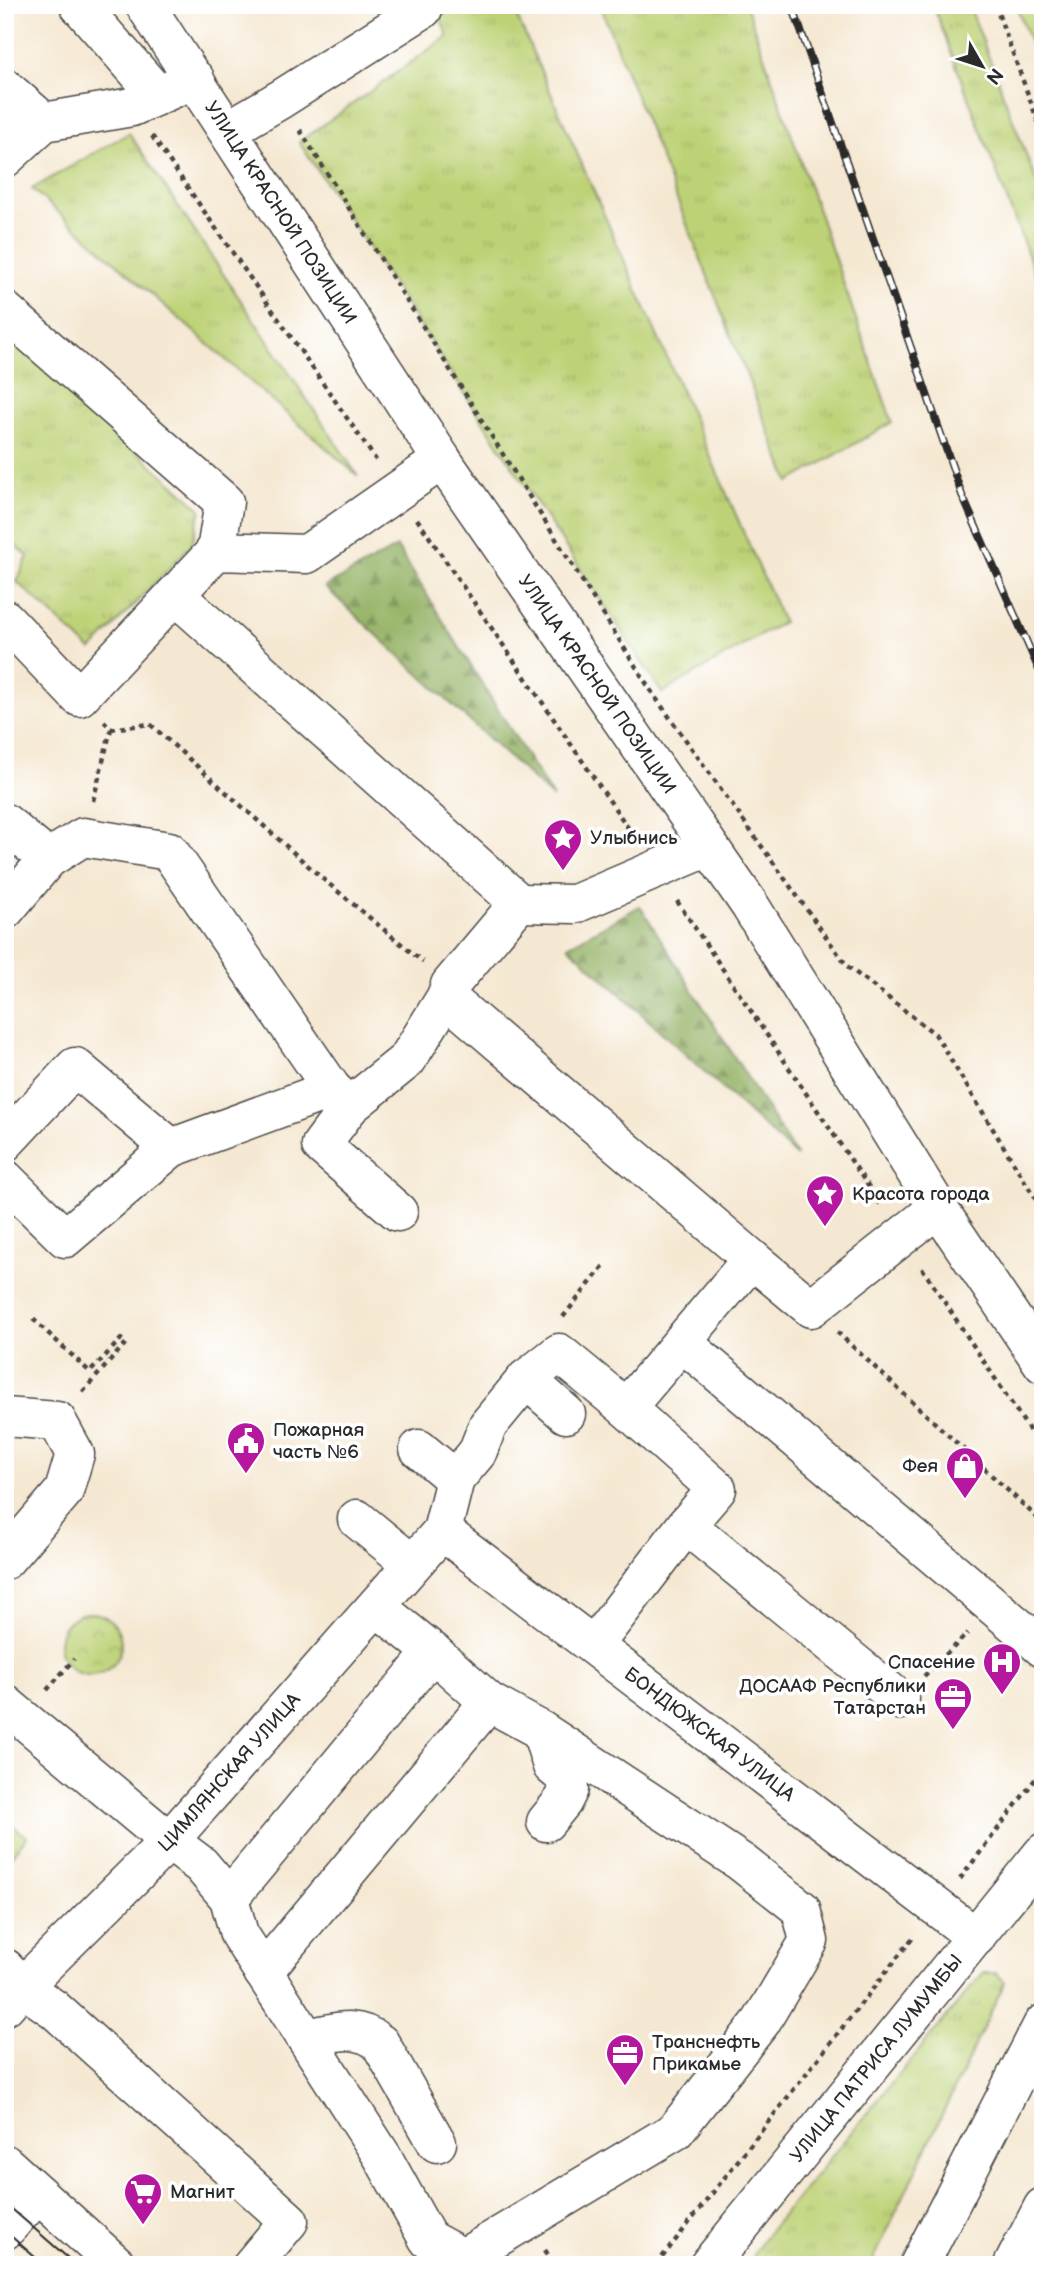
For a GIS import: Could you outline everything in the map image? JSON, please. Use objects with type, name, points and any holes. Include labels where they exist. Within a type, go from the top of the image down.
[{"type":"street","points":[[79,5],[145,101]]},
{"type":"street","name":"УЛИЦА КРАСНОЙ ПОЗИЦИИ","points":[[145,5],[442,460],[748,904],[938,1208],[1043,1364]]},
{"type":"street","points":[[228,130],[423,9],[421,5]]},
{"type":"street","points":[[5,158],[44,122],[145,101],[195,79]]},
{"type":"street","points":[[5,88],[44,122]]},
{"type":"street","points":[[5,311],[224,502],[216,551],[79,697],[5,619]]},
{"type":"street","points":[[216,551],[307,554],[442,460]]},
{"type":"street","points":[[176,595],[519,903],[575,904],[709,846]]},
{"type":"street","points":[[5,823],[48,859]]},
{"type":"street","points":[[5,911],[48,859],[83,837],[169,851],[341,1097]]},
{"type":"street","points":[[5,1179],[65,1238],[171,1148],[341,1097],[407,1060],[448,991],[519,903]]},
{"type":"street","points":[[448,991],[811,1308],[938,1208]]},
{"type":"street","points":[[5,1142],[75,1067],[171,1148]]},
{"type":"street","points":[[341,1097],[321,1145],[398,1212]]},
{"type":"street","points":[[626,1408],[752,1259]]},
{"type":"street","points":[[683,1343],[1043,1648]]},
{"type":"street","points":[[442,1531],[455,1479],[477,1453],[488,1425],[526,1379],[559,1353],[717,1489],[672,1534],[594,1645]]},
{"type":"street","points":[[526,1379],[566,1414]]},
{"type":"street","points":[[5,1417],[57,1421],[75,1454],[64,1492],[5,1560]]},
{"type":"street","points":[[419,1449],[455,1479]]},
{"type":"street","points":[[357,1519],[412,1564]]},
{"type":"street","name":"ЦИМЛЯНСКАЯ УЛИЦА","points":[[11,1987],[169,1841],[442,1531]]},
{"type":"street","name":"БОНДЮЖСКАЯ УЛИЦА","points":[[442,1531],[976,1937]]},
{"type":"street","points":[[672,1534],[900,1700]]},
{"type":"street","points":[[5,1704],[201,1865],[229,1898],[239,1934],[382,2156],[428,2239],[463,2258],[675,2131],[761,2022],[809,1941],[801,1909],[741,1862],[542,1731],[489,1702],[377,1607]]},
{"type":"street","points":[[229,1898],[433,1652]]},
{"type":"street","points":[[263,1972],[489,1702]]},
{"type":"street","points":[[542,1731],[552,1766],[564,1776],[569,1789],[546,1822]]},
{"type":"street","name":"УЛИЦА ПАТРИСА ЛУМУМБЫ","points":[[709,2265],[1043,1853]]},
{"type":"street","points":[[11,1987],[54,2009],[289,2221],[251,2265]]},
{"type":"street","points":[[919,2265],[1043,2024]]},
{"type":"street","points":[[306,2038],[352,2029],[369,2035],[380,2043],[437,2143]]},
{"type":"street","points":[[5,2164],[117,2265]]},
{"type":"street","points":[[5,2230],[38,2194]]},
{"type":"street","points":[[1013,2265],[1043,2207]]},
{"type":"path","points":[[995,5],[1043,135]]},
{"type":"path","points":[[281,99],[653,694],[847,966],[935,1034],[1043,1211]]},
{"type":"path","points":[[145,101],[397,491],[656,869],[1043,1451]]},
{"type":"path","points":[[79,697],[111,729]]},
{"type":"path","points":[[111,729],[150,724],[448,991]]},
{"type":"path","points":[[83,837],[111,729]]},
{"type":"path","points":[[559,1353],[549,1335],[606,1263]]},
{"type":"path","points":[[1043,1281],[1040,1286],[1043,1290]]},
{"type":"path","points":[[811,1308],[1043,1523]]},
{"type":"path","points":[[33,1319],[90,1372],[121,1339],[127,1343],[57,1421]]},
{"type":"path","points":[[900,1700],[993,1607]]},
{"type":"path","points":[[956,1883],[1043,1769]]},
{"type":"path","points":[[656,2265],[919,1930]]},
{"type":"green space","points":[[435,5],[512,5],[783,622],[662,693],[299,142],[448,36]]},
{"type":"green space","points":[[600,5],[746,5],[892,422],[789,482]]},
{"type":"green space","points":[[933,5],[969,5],[1043,199],[1043,294]]},
{"type":"green space","points":[[1016,5],[1043,5],[1043,77]]},
{"type":"green space","points":[[129,133],[358,476],[32,189]]},
{"type":"green space","points":[[5,334],[201,509],[192,544],[91,650],[17,582],[28,556],[5,537]]},
{"type":"green space","points":[[397,547],[553,798],[325,587]]},
{"type":"green space","points":[[640,906],[797,1157],[568,946]]},
{"type":"green space","points":[[84,1613],[96,1613],[112,1622],[119,1632],[119,1656],[112,1666],[96,1675],[84,1675],[73,1670],[64,1661],[59,1650],[59,1638],[64,1627],[73,1618]]},
{"type":"green space","points":[[5,1819],[27,1837],[5,1863]]},
{"type":"green space","points":[[983,1973],[996,1973],[1005,1982],[871,2265],[751,2265],[753,2255],[767,2234]]},
{"type":"tram line","points":[[5,2203],[76,2265]]},
{"type":"tram line","points":[[5,2231],[44,2265]]},
{"type":"railway","points":[[792,5],[962,495],[1043,679]]},
{"type":"place","name":"Улыбнись","points":[[563,872]]},
{"type":"place","name":"Красота города","points":[[825,1228]]},
{"type":"place","name":"Пожарная часть №6","points":[[246,1475]]},
{"type":"place","name":"Фея","points":[[965,1500]]},
{"type":"place","name":"Спасение","points":[[1002,1696]]},
{"type":"place","name":"ДОСААФ Республики Татарстан","points":[[953,1731]]},
{"type":"place","name":"Транснефть Прикамье","points":[[625,2087]]},
{"type":"place","name":"Магнит","points":[[143,2226]]}]
